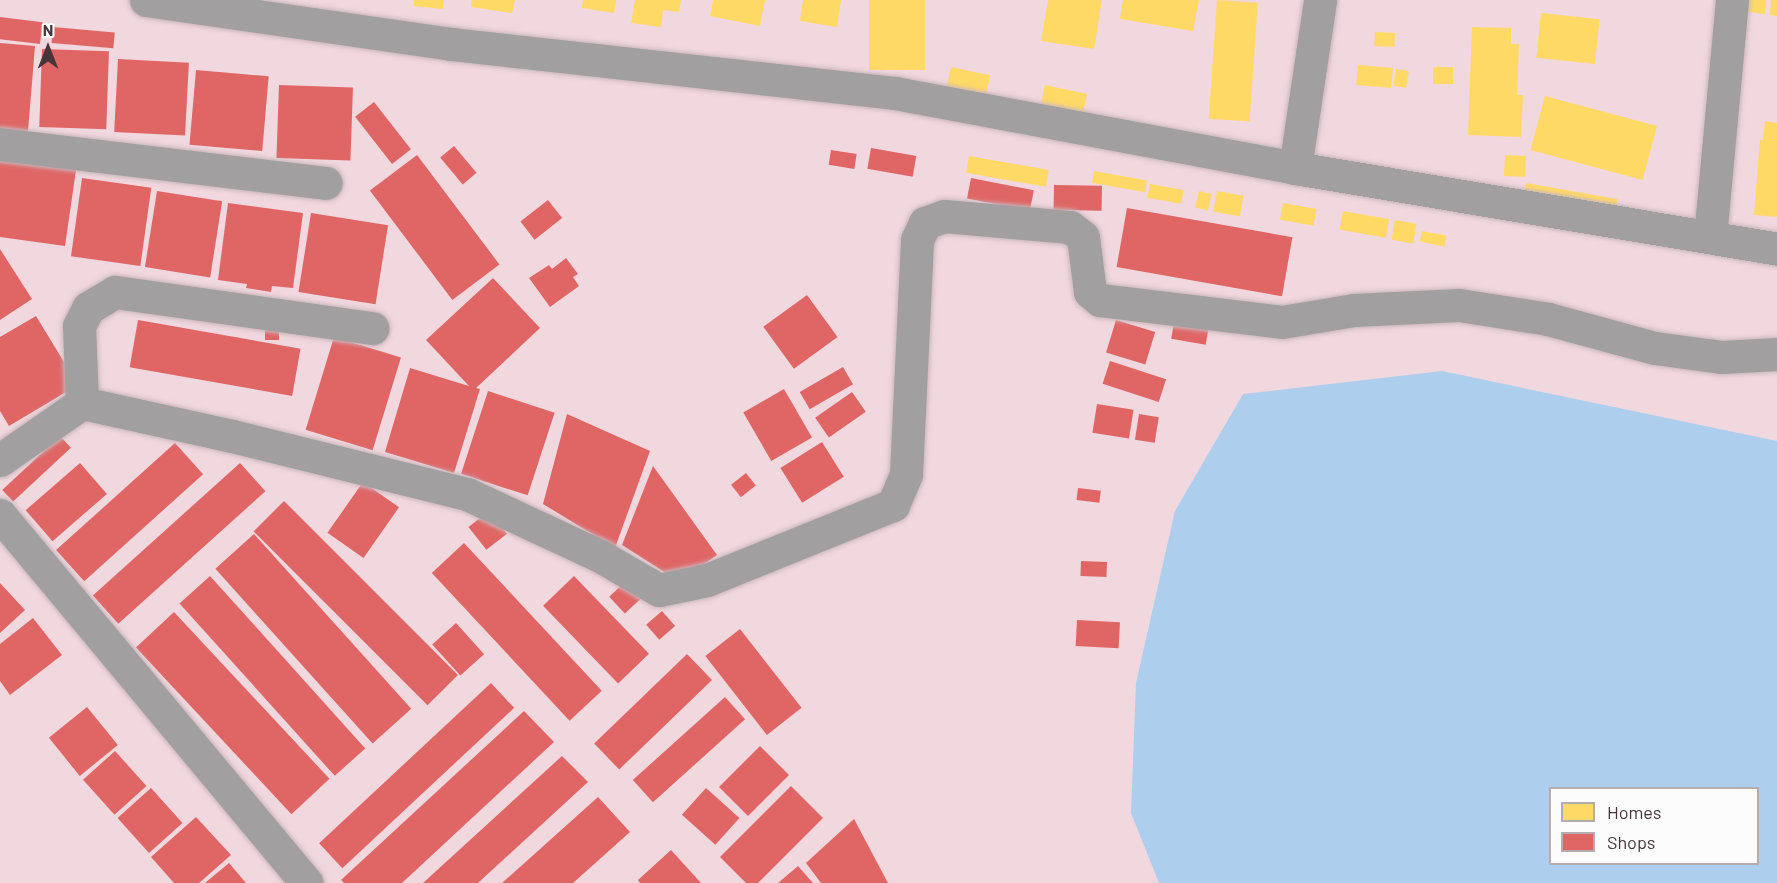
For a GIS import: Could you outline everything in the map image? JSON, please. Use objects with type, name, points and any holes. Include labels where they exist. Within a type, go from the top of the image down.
[{"type":"street","points":[[146,0],[451,44],[895,93],[1295,168],[1777,249]]},
{"type":"street","points":[[1295,168],[1320,0]]},
{"type":"street","points":[[1710,237],[1732,0]]},
{"type":"street","points":[[0,144],[326,183]]},
{"type":"street","points":[[0,460],[82,403],[467,494],[600,556],[659,590],[707,580],[893,505],[906,474],[917,240],[925,223],[944,216],[1070,227],[1083,237],[1090,292],[1100,300],[1282,322],[1354,310],[1459,305],[1548,319],[1655,348],[1722,357],[1777,354]]},
{"type":"street","points":[[82,403],[79,326],[88,308],[115,292],[372,328]]},
{"type":"street","points":[[0,515],[306,883]]},
{"type":"water","points":[[1442,371],[1777,441],[1777,883],[1159,883],[1131,813],[1136,683],[1175,511],[1243,394]]},
{"type":"building: Homes","points":[[414,0],[444,0],[443,9],[414,6]]},
{"type":"building: Homes","points":[[472,0],[515,0],[512,13],[471,7]]},
{"type":"building: Homes","points":[[583,0],[616,0],[614,13],[582,8]]},
{"type":"building: Homes","points":[[635,0],[681,0],[679,12],[663,10],[661,27],[631,23]]},
{"type":"building: Homes","points":[[713,0],[765,0],[760,26],[710,16]]},
{"type":"building: Homes","points":[[803,0],[841,0],[837,27],[800,21]]},
{"type":"building: Homes","points":[[869,0],[925,0],[925,70],[869,70]]},
{"type":"building: Homes","points":[[1048,0],[1102,0],[1094,49],[1041,41]]},
{"type":"building: Homes","points":[[1123,0],[1199,0],[1193,31],[1120,19]]},
{"type":"building: Homes","points":[[1217,0],[1258,3],[1250,122],[1209,119]]},
{"type":"building: Homes","points":[[1741,0],[1766,0],[1765,14],[1740,11]]},
{"type":"building: Homes","points":[[1771,0],[1777,0],[1777,16],[1770,15]]},
{"type":"building: Homes","points":[[1541,13],[1600,19],[1595,64],[1536,58]]},
{"type":"building: Homes","points":[[1472,27],[1511,28],[1511,44],[1519,44],[1517,95],[1523,95],[1521,137],[1468,135]]},
{"type":"building: Homes","points":[[1375,32],[1395,33],[1394,47],[1374,46]]},
{"type":"building: Homes","points":[[1358,65],[1393,68],[1391,88],[1356,85]]},
{"type":"building: Homes","points":[[951,67],[990,75],[986,96],[947,88]]},
{"type":"building: Homes","points":[[1433,67],[1453,67],[1453,84],[1433,84]]},
{"type":"building: Homes","points":[[1396,69],[1409,71],[1406,88],[1393,86]]},
{"type":"building: Homes","points":[[1045,85],[1087,94],[1082,116],[1040,107]]},
{"type":"building: Homes","points":[[1545,96],[1657,126],[1643,180],[1531,150]]},
{"type":"building: Homes","points":[[1765,121],[1777,123],[1777,217],[1754,215],[1760,140],[1763,140]]},
{"type":"building: Homes","points":[[1505,155],[1526,156],[1525,177],[1504,176]]},
{"type":"building: Homes","points":[[969,156],[1049,170],[1046,187],[966,173]]},
{"type":"building: Homes","points":[[1094,171],[1147,180],[1145,192],[1092,183]]},
{"type":"building: Homes","points":[[1526,183],[1618,199],[1614,217],[1523,201]]},
{"type":"building: Homes","points":[[1150,184],[1183,190],[1181,204],[1148,198]]},
{"type":"building: Homes","points":[[1199,191],[1212,194],[1208,210],[1195,208]]},
{"type":"building: Homes","points":[[1217,191],[1244,196],[1240,216],[1213,212]]},
{"type":"building: Homes","points":[[1283,203],[1316,209],[1314,226],[1280,220]]},
{"type":"building: Homes","points":[[1343,211],[1389,219],[1386,238],[1340,230]]},
{"type":"building: Homes","points":[[1395,220],[1417,224],[1413,244],[1392,240]]},
{"type":"building: Homes","points":[[1422,231],[1447,236],[1444,247],[1420,242]]},
{"type":"building: Shops","points":[[0,17],[43,22],[40,44],[0,39]]},
{"type":"building: Shops","points":[[53,27],[115,32],[113,48],[52,43]]},
{"type":"building: Shops","points":[[0,43],[35,46],[28,131],[0,129]]},
{"type":"building: Shops","points":[[42,49],[109,51],[106,129],[39,127]]},
{"type":"building: Shops","points":[[118,59],[189,63],[185,136],[114,132]]},
{"type":"building: Shops","points":[[196,70],[269,76],[262,151],[189,145]]},
{"type":"building: Shops","points":[[279,85],[353,88],[350,161],[276,158]]},
{"type":"building: Shops","points":[[374,102],[411,149],[392,164],[355,117]]},
{"type":"building: Shops","points":[[454,146],[476,173],[463,184],[440,158]]},
{"type":"building: Shops","points":[[871,148],[916,156],[913,177],[867,169]]},
{"type":"building: Shops","points":[[831,150],[857,154],[854,169],[829,165]]},
{"type":"building: Shops","points":[[417,155],[499,264],[452,300],[370,191]]},
{"type":"building: Shops","points":[[0,158],[76,170],[65,246],[0,237]]},
{"type":"building: Shops","points":[[82,178],[151,188],[140,266],[71,256]]},
{"type":"building: Shops","points":[[971,178],[1034,190],[1030,211],[967,199]]},
{"type":"building: Shops","points":[[1054,185],[1102,186],[1102,211],[1054,210]]},
{"type":"building: Shops","points":[[157,191],[222,201],[210,277],[145,267]]},
{"type":"building: Shops","points":[[548,200],[562,218],[535,240],[520,222]]},
{"type":"building: Shops","points":[[228,203],[303,213],[293,288],[272,286],[271,292],[246,288],[247,284],[218,280]]},
{"type":"building: Shops","points":[[1127,208],[1292,237],[1282,296],[1117,267]]},
{"type":"building: Shops","points":[[311,213],[388,225],[376,304],[298,292]]},
{"type":"building: Shops","points":[[0,249],[32,299],[0,320]]},
{"type":"building: Shops","points":[[566,258],[578,274],[573,277],[579,286],[550,307],[529,278],[549,265],[552,269]]},
{"type":"building: Shops","points":[[493,278],[540,328],[476,388],[480,389],[454,473],[385,452],[410,368],[469,386],[426,340]]},
{"type":"building: Shops","points":[[807,295],[838,337],[794,369],[763,327]]},
{"type":"building: Shops","points":[[36,316],[78,385],[9,426],[0,411],[0,337]]},
{"type":"building: Shops","points":[[1175,317],[1209,323],[1206,345],[1171,339]]},
{"type":"building: Shops","points":[[265,318],[279,318],[279,340],[265,340]]},
{"type":"building: Shops","points":[[138,320],[300,349],[292,396],[130,367]]},
{"type":"building: Shops","points":[[1116,320],[1155,332],[1145,365],[1106,353]]},
{"type":"building: Shops","points":[[334,337],[401,357],[373,450],[306,430]]},
{"type":"building: Shops","points":[[1110,361],[1166,379],[1159,402],[1103,384]]},
{"type":"building: Shops","points":[[843,367],[853,384],[810,409],[800,392]]},
{"type":"building: Shops","points":[[784,389],[812,437],[771,461],[743,412]]},
{"type":"building: Shops","points":[[488,391],[555,413],[528,495],[461,474]]},
{"type":"building: Shops","points":[[852,392],[866,412],[829,437],[815,418]]},
{"type":"building: Shops","points":[[1097,404],[1134,410],[1129,438],[1092,433]]},
{"type":"building: Shops","points":[[567,414],[650,451],[615,548],[543,504]]},
{"type":"building: Shops","points":[[1139,414],[1159,417],[1155,443],[1135,440]]},
{"type":"building: Shops","points":[[60,436],[71,448],[13,502],[2,490]]},
{"type":"building: Shops","points":[[822,442],[844,477],[802,503],[780,468]]},
{"type":"building: Shops","points":[[175,443],[203,474],[84,581],[56,550]]},
{"type":"building: Shops","points":[[80,463],[107,494],[53,541],[26,510]]},
{"type":"building: Shops","points":[[240,463],[265,491],[118,624],[93,595]]},
{"type":"building: Shops","points":[[653,466],[717,555],[680,582],[622,545]]},
{"type":"building: Shops","points":[[746,473],[756,486],[741,497],[731,485]]},
{"type":"building: Shops","points":[[363,482],[399,507],[363,558],[327,533]]},
{"type":"building: Shops","points":[[1078,488],[1101,491],[1099,503],[1077,500]]},
{"type":"building: Shops","points":[[284,501],[458,675],[428,705],[254,531]]},
{"type":"building: Shops","points":[[489,511],[507,534],[486,550],[469,527]]},
{"type":"building: Shops","points":[[254,534],[411,709],[373,743],[215,569]]},
{"type":"building: Shops","points":[[464,543],[602,691],[570,721],[432,573]]},
{"type":"building: Shops","points":[[1081,561],[1107,562],[1106,577],[1080,576]]},
{"type":"building: Shops","points":[[210,576],[365,748],[335,776],[180,603]]},
{"type":"building: Shops","points":[[574,576],[649,654],[618,684],[543,606]]},
{"type":"building: Shops","points":[[626,581],[642,598],[625,614],[609,597]]},
{"type":"building: Shops","points":[[0,583],[25,610],[0,633]]},
{"type":"building: Shops","points":[[662,611],[675,626],[659,640],[646,625]]},
{"type":"building: Shops","points":[[174,612],[329,779],[291,814],[136,647]]},
{"type":"building: Shops","points":[[33,618],[62,655],[10,695],[0,681],[0,644]]},
{"type":"building: Shops","points":[[1077,620],[1120,622],[1119,648],[1076,646]]},
{"type":"building: Shops","points":[[456,623],[484,654],[460,676],[432,644]]},
{"type":"building: Shops","points":[[740,629],[802,708],[767,735],[705,656]]},
{"type":"building: Shops","points":[[687,654],[712,680],[619,770],[594,744]]},
{"type":"building: Shops","points":[[491,683],[514,708],[342,868],[319,843]]},
{"type":"building: Shops","points":[[725,697],[745,719],[653,802],[633,780]]},
{"type":"building: Shops","points":[[87,707],[118,745],[80,776],[49,738]]},
{"type":"building: Shops","points":[[524,711],[554,742],[402,883],[344,883],[341,880]]},
{"type":"building: Shops","points":[[760,746],[789,775],[748,816],[719,787]]},
{"type":"building: Shops","points":[[115,751],[146,786],[114,815],[83,780]]},
{"type":"building: Shops","points":[[562,756],[588,782],[478,883],[423,883]]},
{"type":"building: Shops","points":[[791,786],[823,818],[758,883],[746,883],[720,857]]},
{"type":"building: Shops","points":[[151,788],[182,823],[149,853],[118,818]]},
{"type":"building: Shops","points":[[706,788],[739,818],[715,845],[682,815]]},
{"type":"building: Shops","points":[[598,797],[630,832],[573,883],[502,883]]},
{"type":"building: Shops","points":[[196,817],[231,855],[199,883],[174,883],[151,857]]},
{"type":"building: Shops","points":[[854,819],[888,883],[821,883],[806,863]]},
{"type":"building: Shops","points":[[671,850],[701,883],[640,883],[638,880]]},
{"type":"building: Shops","points":[[229,863],[246,883],[205,883]]},
{"type":"building: Shops","points":[[798,866],[813,883],[778,883]]}]
